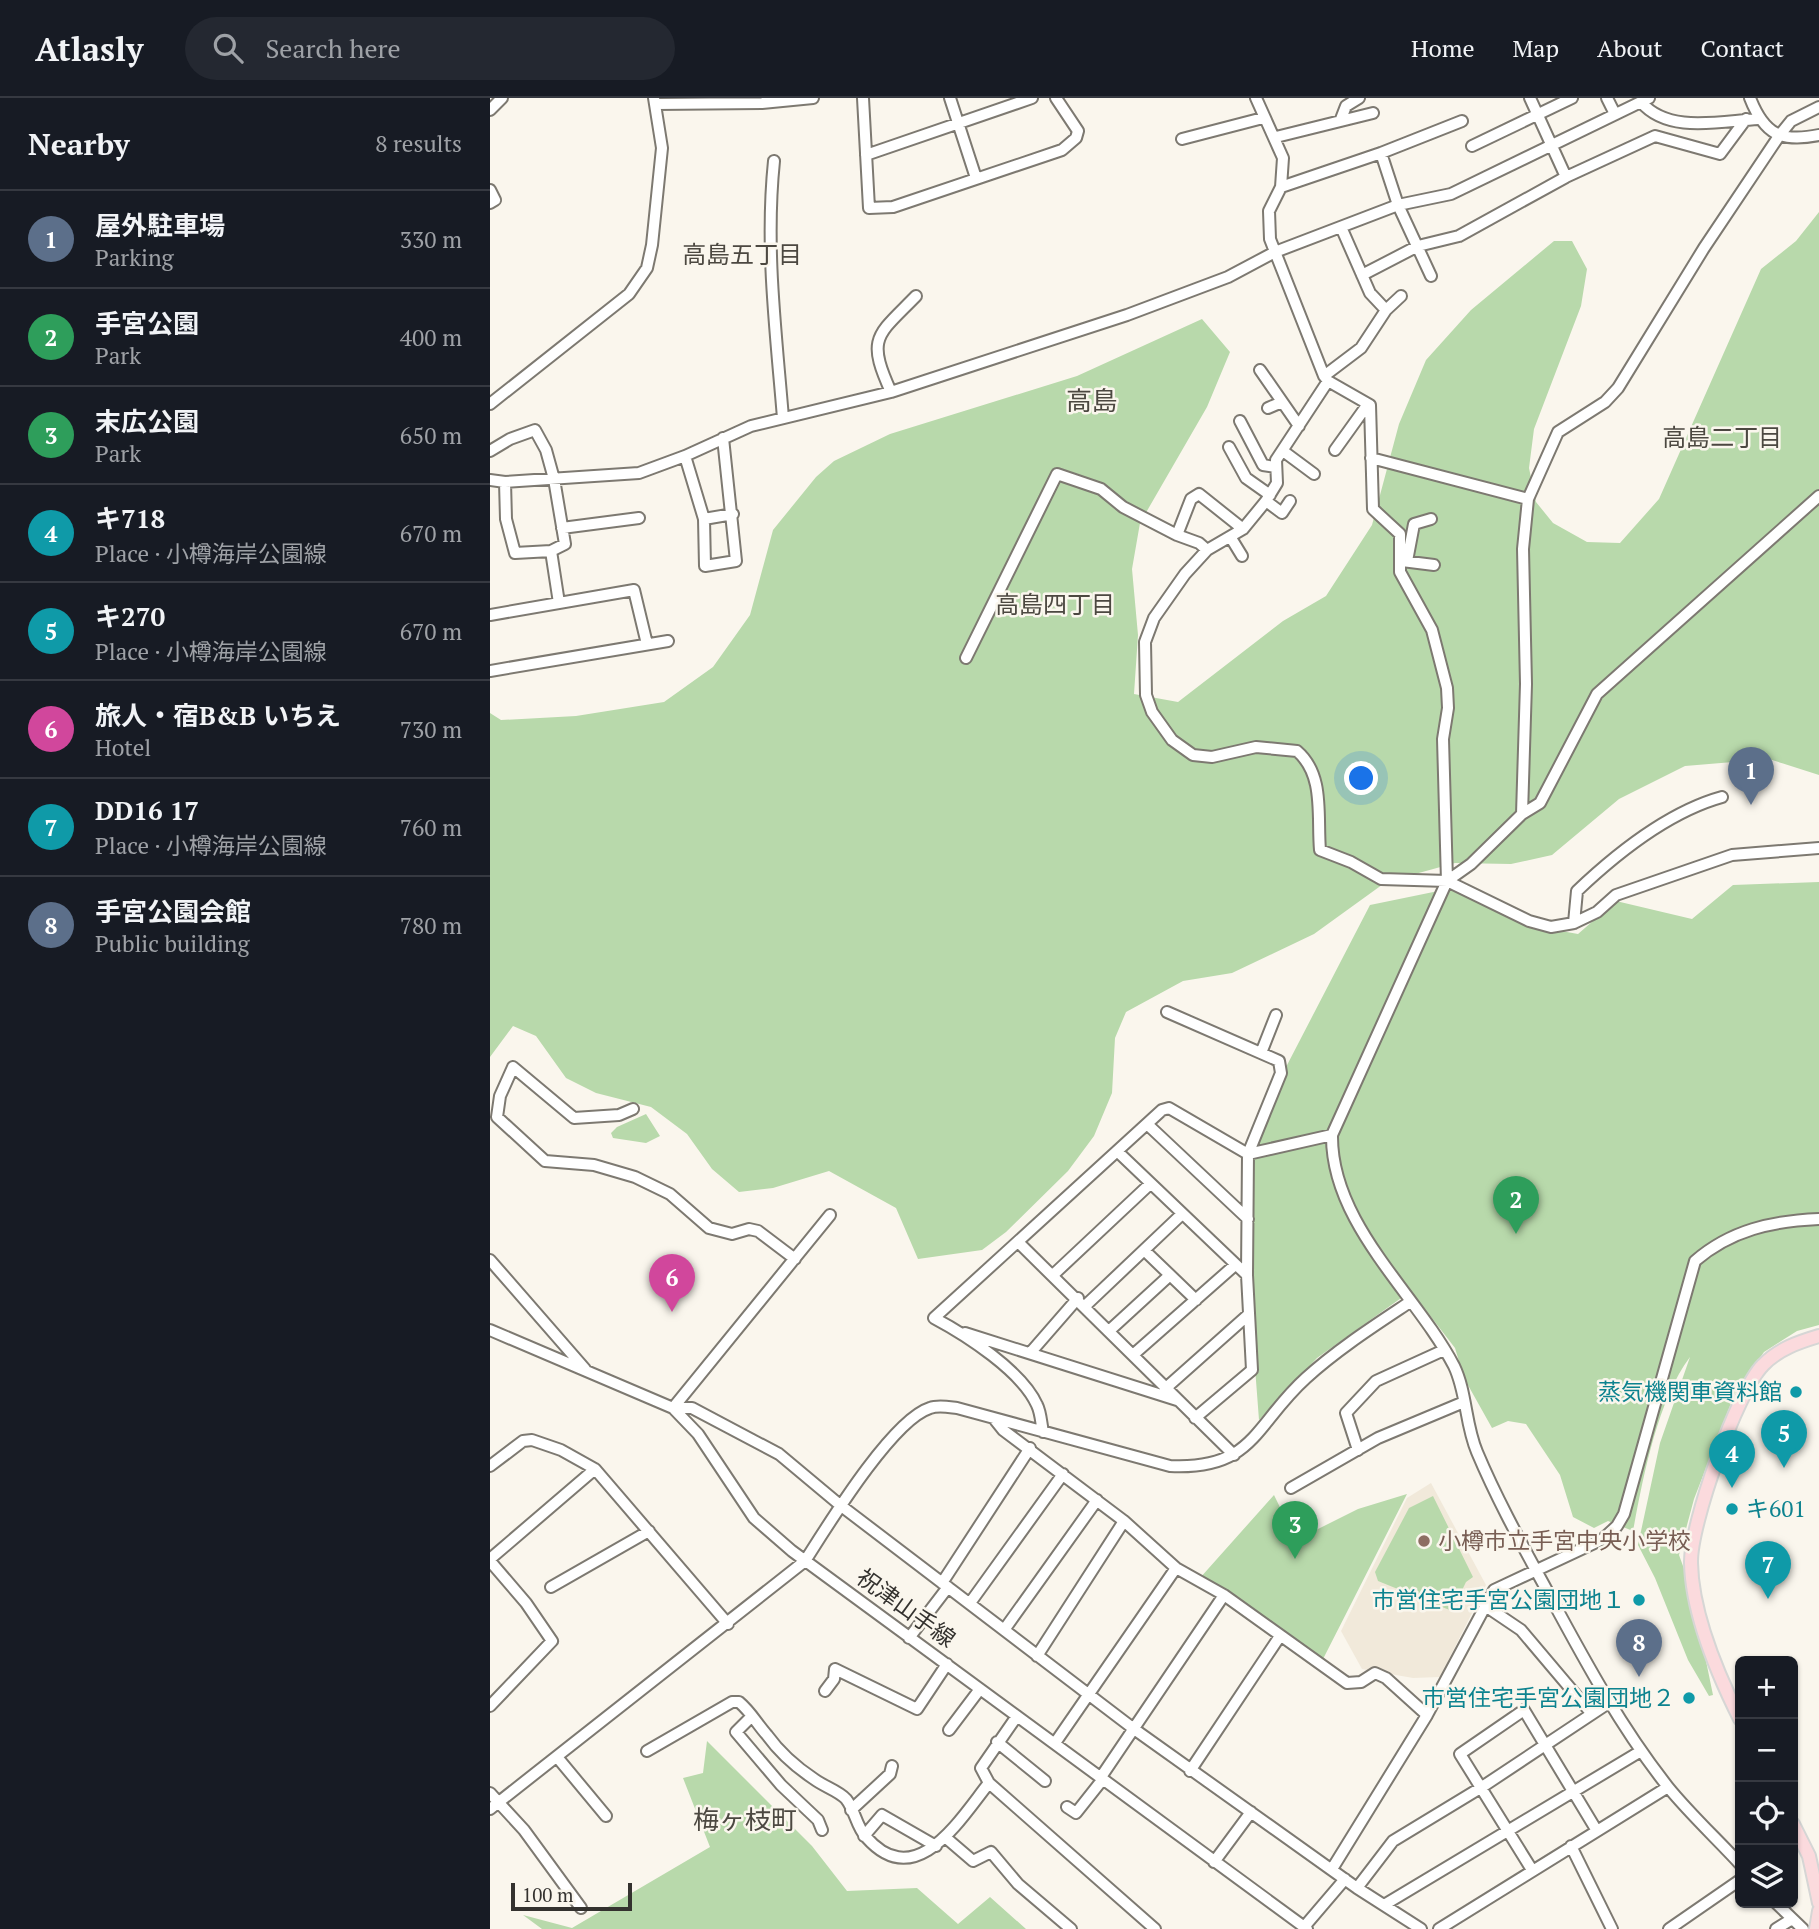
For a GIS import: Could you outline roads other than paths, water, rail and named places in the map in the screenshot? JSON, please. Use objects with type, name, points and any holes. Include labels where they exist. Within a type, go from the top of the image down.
[{"type":"main road","points":[[1735,1708],[1718,1672],[1695,1590],[1691,1563],[1697,1522],[1746,1387],[1772,1357],[1796,1343],[1819,1336]]},
{"type":"main road","points":[[1798,1834],[1809,1856],[1819,1903]]},
{"type":"main road","points":[[1815,1929],[1819,1912]]},
{"type":"street","points":[[490,110],[502,98]]},
{"type":"street","points":[[490,404],[629,294],[647,268],[662,149],[655,101],[762,103],[813,98]]},
{"type":"street","points":[[863,98],[869,208],[893,207],[1062,149],[1076,138],[1078,131],[1056,98]]},
{"type":"street","points":[[950,98],[976,177]]},
{"type":"street","points":[[866,155],[1032,98]]},
{"type":"street","points":[[1256,98],[1263,118],[1276,137],[1283,159],[1281,187],[1269,211],[1270,239],[1326,379],[1368,404],[1372,418],[1373,509],[1400,534],[1406,584],[1432,631],[1447,688],[1448,708],[1443,739],[1447,881],[1332,1136],[1334,1166],[1342,1189],[1382,1263],[1444,1350],[1462,1386],[1475,1449],[1535,1571],[1610,1702],[1668,1787],[1735,1859]]},
{"type":"street","points":[[1341,119],[1346,106],[1359,98]]},
{"type":"street","points":[[1530,98],[1566,177]]},
{"type":"street","points":[[1472,146],[1572,98]]},
{"type":"street","points":[[1607,98],[1615,114]]},
{"type":"street","points":[[1750,98],[1758,119],[1779,136],[1786,139],[1819,135]]},
{"type":"street","points":[[490,480],[505,482],[639,472],[685,456],[751,426],[891,392],[1140,310],[1228,277],[1275,252],[1398,205],[1451,194],[1645,100],[1651,114],[1683,123],[1758,119]]},
{"type":"street","points":[[1522,814],[1526,684],[1523,550],[1528,499],[1558,432],[1605,402],[1618,388],[1704,248],[1779,136],[1791,121],[1819,107]]},
{"type":"street","points":[[1276,137],[1341,119],[1348,122],[1373,113]]},
{"type":"street","points":[[1182,139],[1263,118]]},
{"type":"street","points":[[1362,275],[1418,246],[1459,236],[1566,177],[1655,136],[1720,155],[1746,120]]},
{"type":"street","points":[[1281,187],[1381,153],[1462,121]]},
{"type":"street","points":[[1381,153],[1398,205],[1432,276]]},
{"type":"street","points":[[774,161],[769,207],[771,291],[783,418]]},
{"type":"street","points":[[490,190],[495,200],[490,203]]},
{"type":"street","points":[[1341,227],[1370,293],[1387,310]]},
{"type":"street","points":[[891,392],[875,347],[881,332],[916,296]]},
{"type":"street","points":[[1401,296],[1387,310],[1362,348],[1326,379],[1275,467],[1278,483],[1268,498],[1243,529],[1207,550],[1167,595],[1154,618],[1145,642],[1146,695],[1161,727],[1172,740],[1193,755],[1212,757],[1256,747],[1297,751],[1312,768],[1318,795],[1320,850],[1381,879],[1447,881],[1529,921],[1551,927],[1574,923],[1597,912],[1616,895],[1732,855],[1819,848]]},
{"type":"street","points":[[1260,370],[1299,426]]},
{"type":"street","points":[[1268,408],[1282,402]]},
{"type":"street","points":[[1335,450],[1368,404]]},
{"type":"street","points":[[1240,421],[1263,465],[1275,467]]},
{"type":"street","points":[[490,451],[535,429],[546,450],[554,479],[565,544],[551,551],[515,553],[506,519],[505,482]]},
{"type":"street","points":[[685,456],[704,519],[705,566],[736,561],[723,439]]},
{"type":"street","points":[[1229,447],[1246,478],[1282,513],[1290,501]]},
{"type":"street","points":[[1283,451],[1314,474]]},
{"type":"street","points":[[1371,458],[1528,499]]},
{"type":"street","points":[[966,658],[1056,474],[1101,489],[1124,507],[1177,535],[1199,543],[1207,550]]},
{"type":"street","points":[[1177,535],[1191,499],[1199,494],[1243,529]]},
{"type":"street","points":[[1447,881],[1471,864],[1522,814],[1540,803],[1597,694],[1819,496]]},
{"type":"street","points":[[704,519],[733,514]]},
{"type":"street","points":[[562,528],[639,518]]},
{"type":"street","points":[[1403,561],[1414,524],[1431,519]]},
{"type":"street","points":[[1231,538],[1242,556]]},
{"type":"street","points":[[551,551],[559,603]]},
{"type":"street","points":[[1403,561],[1434,565]]},
{"type":"street","points":[[490,615],[634,590],[647,644]]},
{"type":"street","points":[[490,671],[668,641]]},
{"type":"street","points":[[1574,923],[1577,891],[1603,867],[1692,805],[1722,797]]},
{"type":"street","points":[[1167,1012],[1279,1061],[1281,1073],[1248,1154],[1247,1275],[1252,1370],[1195,1418]]},
{"type":"street","points":[[1261,1054],[1276,1015]]},
{"type":"street","points":[[633,1109],[619,1115],[574,1118],[513,1067],[500,1096],[497,1117],[545,1161],[594,1165],[635,1177],[670,1194],[709,1228],[733,1234],[758,1231],[794,1259]]},
{"type":"street","points":[[1043,1432],[1038,1406],[1024,1383],[959,1332],[934,1318],[1162,1110],[1169,1108],[1248,1154],[1332,1136]]},
{"type":"street","points":[[1147,1124],[1248,1219]]},
{"type":"street","points":[[1118,1152],[1247,1275]]},
{"type":"street","points":[[1053,1275],[1150,1184]]},
{"type":"street","points":[[1031,1352],[1082,1302],[1182,1214]]},
{"type":"street","points":[[673,1408],[830,1215]]},
{"type":"street","points":[[1332,1869],[1427,1715],[1494,1590],[1603,1539],[1617,1526],[1624,1514],[1695,1261],[1709,1249],[1750,1228],[1777,1222],[1819,1219]]},
{"type":"street","points":[[1018,1242],[1082,1302],[1234,1455]]},
{"type":"street","points":[[1144,1250],[1196,1300]]},
{"type":"street","points":[[490,1260],[587,1371]]},
{"type":"street","points":[[1134,1354],[1235,1265]]},
{"type":"street","points":[[1110,1330],[1170,1275]]},
{"type":"street","points":[[494,1806],[805,1561],[840,1505],[909,1419],[930,1408],[957,1408],[1170,1466],[1194,1467],[1220,1462],[1254,1439],[1304,1379],[1410,1302]]},
{"type":"street","points":[[1167,1387],[1248,1315]]},
{"type":"street","name":"祝津山手線","points":[[490,1330],[673,1408],[698,1434],[754,1518],[805,1561],[1306,1928]]},
{"type":"street","points":[[959,1332],[1031,1352],[1182,1402]]},
{"type":"street","points":[[1358,1450],[1346,1413],[1376,1381],[1444,1350]]},
{"type":"street","points":[[1291,1488],[1378,1438],[1464,1402]]},
{"type":"street","points":[[673,1408],[692,1408],[779,1454],[840,1505],[1134,1730],[1357,1888],[1422,1929]]},
{"type":"street","points":[[995,1420],[1003,1430],[1124,1521],[1176,1568],[1224,1595],[1347,1683],[1361,1682],[1375,1673],[1386,1678],[1427,1715]]},
{"type":"street","points":[[490,1466],[523,1441],[532,1440],[561,1450],[595,1469],[728,1624]]},
{"type":"street","points":[[909,1638],[1030,1448]]},
{"type":"street","points":[[490,1706],[552,1641],[526,1603],[490,1560],[595,1469]]},
{"type":"street","points":[[970,1603],[1063,1474]]},
{"type":"street","points":[[1004,1630],[1097,1500]]},
{"type":"street","points":[[1037,1656],[1124,1521]]},
{"type":"street","points":[[551,1587],[649,1531]]},
{"type":"street","points":[[1055,1743],[1176,1568]]},
{"type":"street","points":[[1067,1807],[1076,1813],[1102,1778],[1224,1595]]},
{"type":"street","points":[[1484,1605],[1497,1612],[1533,1642],[1592,1714]]},
{"type":"street","points":[[1190,1771],[1280,1636]]},
{"type":"street","points":[[825,1691],[834,1679],[835,1669],[916,1709],[947,1664]]},
{"type":"street","points":[[949,1730],[980,1689]]},
{"type":"street","points":[[647,1751],[732,1702],[739,1702],[792,1763],[845,1797],[864,1836],[880,1850],[894,1856],[919,1856],[936,1846],[989,1783]]},
{"type":"street","points":[[1357,1888],[1393,1842],[1547,1746],[1610,1702]]},
{"type":"street","points":[[1532,1870],[1460,1754],[1524,1710],[1597,1831]]},
{"type":"street","points":[[752,1716],[736,1732],[781,1785],[818,1821],[822,1830]]},
{"type":"street","points":[[1017,1716],[981,1768],[989,1783],[1155,1929]]},
{"type":"street","points":[[997,1742],[1045,1780]]},
{"type":"street","points":[[1384,1905],[1641,1751]]},
{"type":"street","points":[[558,1757],[606,1816]]},
{"type":"street","points":[[851,1810],[890,1774],[892,1766]]},
{"type":"street","points":[[1439,1929],[1668,1787]]},
{"type":"street","points":[[490,1793],[494,1806],[524,1830],[581,1908]]},
{"type":"street","points":[[1214,1862],[1251,1812]]},
{"type":"street","points":[[864,1836],[882,1815],[936,1846]]},
{"type":"street","points":[[945,1837],[973,1861],[991,1852],[1018,1884],[1071,1929]]},
{"type":"street","points":[[1571,1846],[1612,1929]]},
{"type":"street","points":[[1306,1928],[1345,1879]]},
{"type":"street","points":[[1669,1929],[1735,1883]]},
{"type":"street","points":[[1781,1908],[1803,1929]]},
{"type":"street","points":[[1776,1929],[1792,1919]]},
{"type":"place","name":"屋外駐車場","points":[[1751,805]]},
{"type":"place","name":"手宮公園","points":[[1516,1234]]},
{"type":"place","name":"旅人・宿B&B いちえ","points":[[672,1312]]},
{"type":"place","name":"蒸気機関車資料館","points":[[1796,1392]]},
{"type":"place","name":"キ270","points":[[1784,1468]]},
{"type":"place","name":"キ718","points":[[1732,1488]]},
{"type":"place","name":"キ601","points":[[1732,1509]]},
{"type":"place","name":"小樽市立手宮中央小学校","points":[[1424,1541]]},
{"type":"place","name":"末広公園","points":[[1295,1559]]},
{"type":"place","name":"DD16 17","points":[[1768,1599]]},
{"type":"place","name":"市営住宅手宮公園団地１","points":[[1639,1600]]},
{"type":"place","name":"手宮公園会館","points":[[1639,1677]]},
{"type":"place","name":"市営住宅手宮公園団地２","points":[[1689,1698]]},
{"type":"district","name":"高島五丁目","points":[[742,255]]},
{"type":"district","name":"高島","points":[[1092,401]]},
{"type":"district","name":"高島二丁目","points":[[1722,438]]},
{"type":"district","name":"高島四丁目","points":[[1055,605]]},
{"type":"district","name":"梅ヶ枝町","points":[[745,1820]]}]
